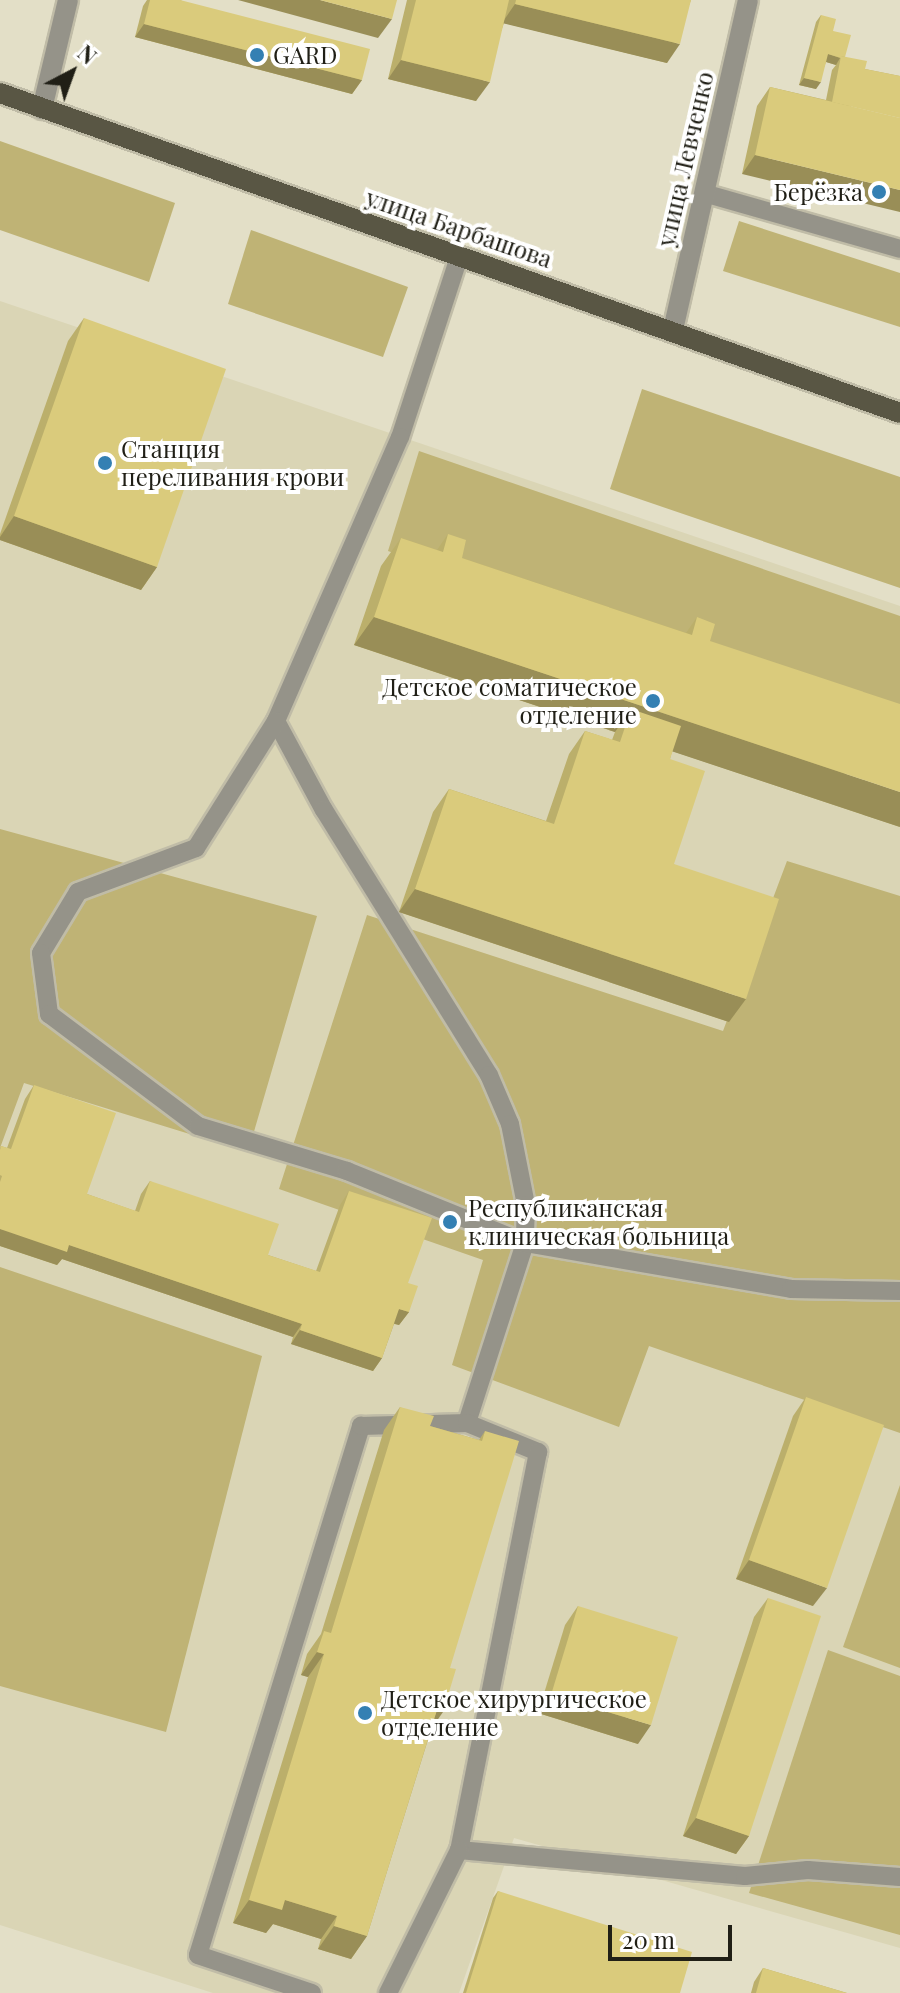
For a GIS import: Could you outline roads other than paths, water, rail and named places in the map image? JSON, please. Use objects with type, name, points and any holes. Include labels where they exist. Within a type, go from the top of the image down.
[{"type":"main road","name":"улица Барбашова","points":[[0,93],[900,413]]},
{"type":"street","points":[[42,109],[68,0]]},
{"type":"street","name":"улица Левченко","points":[[673,330],[748,0]]},
{"type":"lane","points":[[704,193],[900,249]]},
{"type":"lane","points":[[459,257],[400,437],[276,721],[196,848],[78,892],[41,953],[49,1014],[198,1126],[347,1171],[525,1243],[791,1289],[900,1291]]},
{"type":"lane","points":[[276,721],[324,810],[489,1075],[510,1124],[526,1205],[525,1243],[467,1423]]},
{"type":"lane","points":[[312,1993],[198,1955],[361,1426],[467,1423],[538,1452],[459,1850],[388,1993]]},
{"type":"lane","points":[[459,1850],[745,1876],[808,1870],[900,1877]]},
{"type":"place","name":"GARD","points":[[257,55]]},
{"type":"place","name":"Берёзка","points":[[879,192]]},
{"type":"place","name":"Станция переливания крови","points":[[105,463]]},
{"type":"place","name":"Детское соматическое отделение","points":[[653,701]]},
{"type":"place","name":"Республиканская клиническая больница","points":[[450,1222]]},
{"type":"place","name":"Детское хирургическое отделение","points":[[365,1713]]}]
